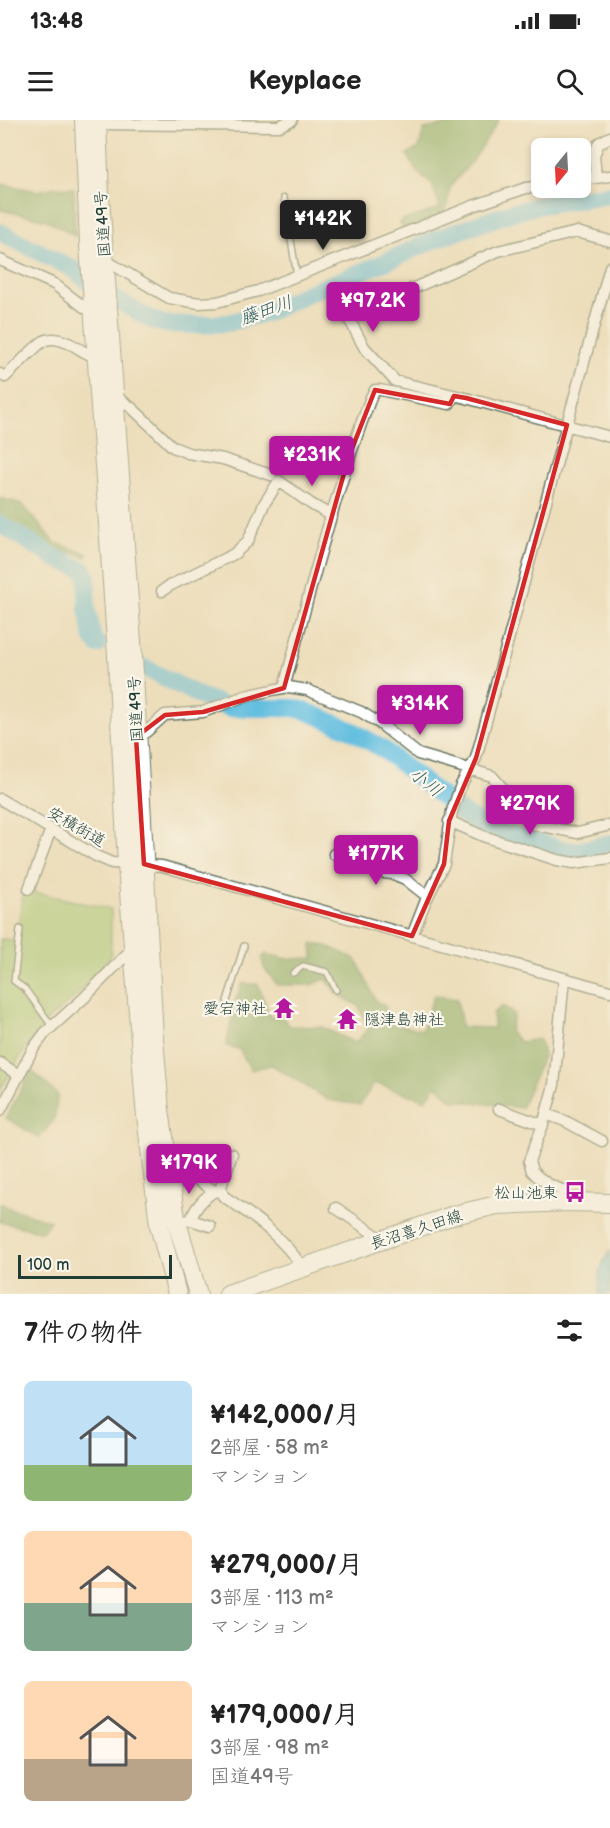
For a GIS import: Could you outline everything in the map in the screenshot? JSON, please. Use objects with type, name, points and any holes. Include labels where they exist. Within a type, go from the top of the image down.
[{"type":"main road","name":"国道49号","points":[[93,121],[100,259],[98,357],[117,656],[167,1167],[184,1221],[198,1294]]},
{"type":"main road","name":"国道49号","points":[[100,312],[114,395],[133,656],[136,737],[134,952],[153,1181],[159,1226],[177,1294]]},
{"type":"main road","name":"長沼喜久田線","points":[[228,1294],[454,1215],[497,1205],[610,1203]]},
{"type":"street","points":[[93,121],[279,126],[291,120]]},
{"type":"street","points":[[596,177],[594,155],[599,143],[610,136]]},
{"type":"street","points":[[591,178],[610,176]]},
{"type":"street","points":[[100,259],[113,263],[163,296],[199,303],[217,302],[297,276],[473,206],[531,187]]},
{"type":"street","points":[[610,241],[577,232],[498,251],[348,317],[364,347],[395,381],[610,437]]},
{"type":"street","points":[[0,260],[54,284],[84,307],[100,312]]},
{"type":"street","points":[[412,936],[444,864],[448,852],[451,816],[461,784],[476,758],[610,267]]},
{"type":"street","points":[[0,374],[5,377],[44,340],[51,339],[68,343],[87,355],[98,357]]},
{"type":"street","points":[[284,688],[310,586],[348,459],[375,390],[448,404],[454,396]]},
{"type":"street","points":[[114,395],[132,408],[172,447],[188,453],[223,459],[271,475]]},
{"type":"street","points":[[162,591],[234,554],[248,541],[264,504],[279,481],[332,516]]},
{"type":"street","points":[[136,737],[146,732],[165,716],[203,712],[245,696],[284,688],[307,690],[361,712],[379,723],[418,754],[492,776],[532,824],[578,834],[610,825]]},
{"type":"street","name":"安積街道","points":[[0,799],[96,856],[112,863],[162,866],[610,991]]},
{"type":"street","points":[[451,816],[483,836],[557,860],[574,863],[610,858]]},
{"type":"street","points":[[29,889],[51,829]]},
{"type":"street","points":[[334,854],[405,879],[428,897]]},
{"type":"street","points":[[0,1111],[33,1049],[52,1026],[84,998],[127,954],[134,952]]},
{"type":"street","points":[[564,978],[554,1085],[529,1161],[532,1171],[548,1184],[564,1191],[570,1202]]},
{"type":"street","points":[[0,1063],[20,1076]]},
{"type":"street","points":[[499,1109],[565,1122],[602,1141]]},
{"type":"street","points":[[184,1221],[208,1195],[218,1190],[232,1154]]},
{"type":"street","points":[[167,1167],[180,1167],[256,1217],[293,1253],[303,1268]]},
{"type":"street","points":[[336,1208],[383,1240]]},
{"type":"street","points":[[184,1221],[210,1226]]},
{"type":"lane","points":[[284,198],[297,276]]},
{"type":"lane","points":[[20,929],[15,981],[25,988],[52,1026]]},
{"type":"lane","points":[[227,1001],[244,946]]},
{"type":"lane","points":[[293,973],[303,966],[327,972],[336,990]]},
{"type":"highlighted area","points":[[375,390],[450,404],[454,396],[466,398],[567,425],[476,758],[449,821],[444,864],[412,936],[144,864],[136,737],[165,715],[203,712],[284,688],[348,459]]},
{"type":"green space","points":[[464,120],[499,120],[474,159],[450,187],[446,211],[404,230],[399,222],[440,208],[432,184],[418,173],[407,154],[419,148],[424,129]]},
{"type":"green space","points":[[0,184],[38,191],[56,187],[74,188],[75,236],[47,220],[0,210]]},
{"type":"green space","points":[[0,498],[22,504],[55,543],[88,553],[87,557],[63,551],[50,551],[0,519]]},
{"type":"green space","points":[[24,890],[111,909],[111,956],[75,997],[48,1020],[25,1049],[0,1090],[0,939],[15,940]]},
{"type":"green space","points":[[312,944],[327,946],[356,959],[376,1001],[385,1006],[389,1024],[422,1030],[434,995],[457,999],[462,1027],[493,1028],[493,1013],[503,1006],[514,1014],[510,1032],[520,1042],[539,1039],[544,1054],[521,1108],[452,1100],[436,1085],[426,1100],[374,1083],[360,1105],[328,1100],[272,1065],[251,1070],[239,1049],[226,1046],[236,999],[242,984],[258,984],[270,1017],[281,1016],[290,1026],[323,1027],[355,1043],[368,1029],[359,1006],[337,994],[326,979],[311,985],[277,985],[264,968],[262,958],[266,954],[289,959],[313,958]]},
{"type":"green space","points":[[31,1070],[58,1095],[54,1120],[39,1138],[6,1118]]},
{"type":"green space","points":[[0,1203],[50,1221],[42,1232],[0,1222]]},
{"type":"water","points":[[610,1251],[610,1294],[599,1294],[600,1271]]},
{"type":"waterway","name":"藤田川","points":[[0,232],[73,269],[93,286],[150,319],[164,324],[196,325],[228,323],[268,312],[433,240],[510,213],[541,205],[610,194]]},
{"type":"waterway","name":"小川","points":[[0,524],[55,558],[84,570],[87,576],[87,609],[93,639],[98,645]]},
{"type":"waterway","name":"小川","points":[[145,668],[202,697],[230,708],[294,708],[353,731],[384,750],[460,811],[486,828],[564,850],[581,850],[610,843]]},
{"type":"place","name":"愛宕神社","points":[[284,1008]]},
{"type":"place","name":"隠津島神社","points":[[347,1019]]},
{"type":"place","name":"松山池東","points":[[575,1192]]}]
